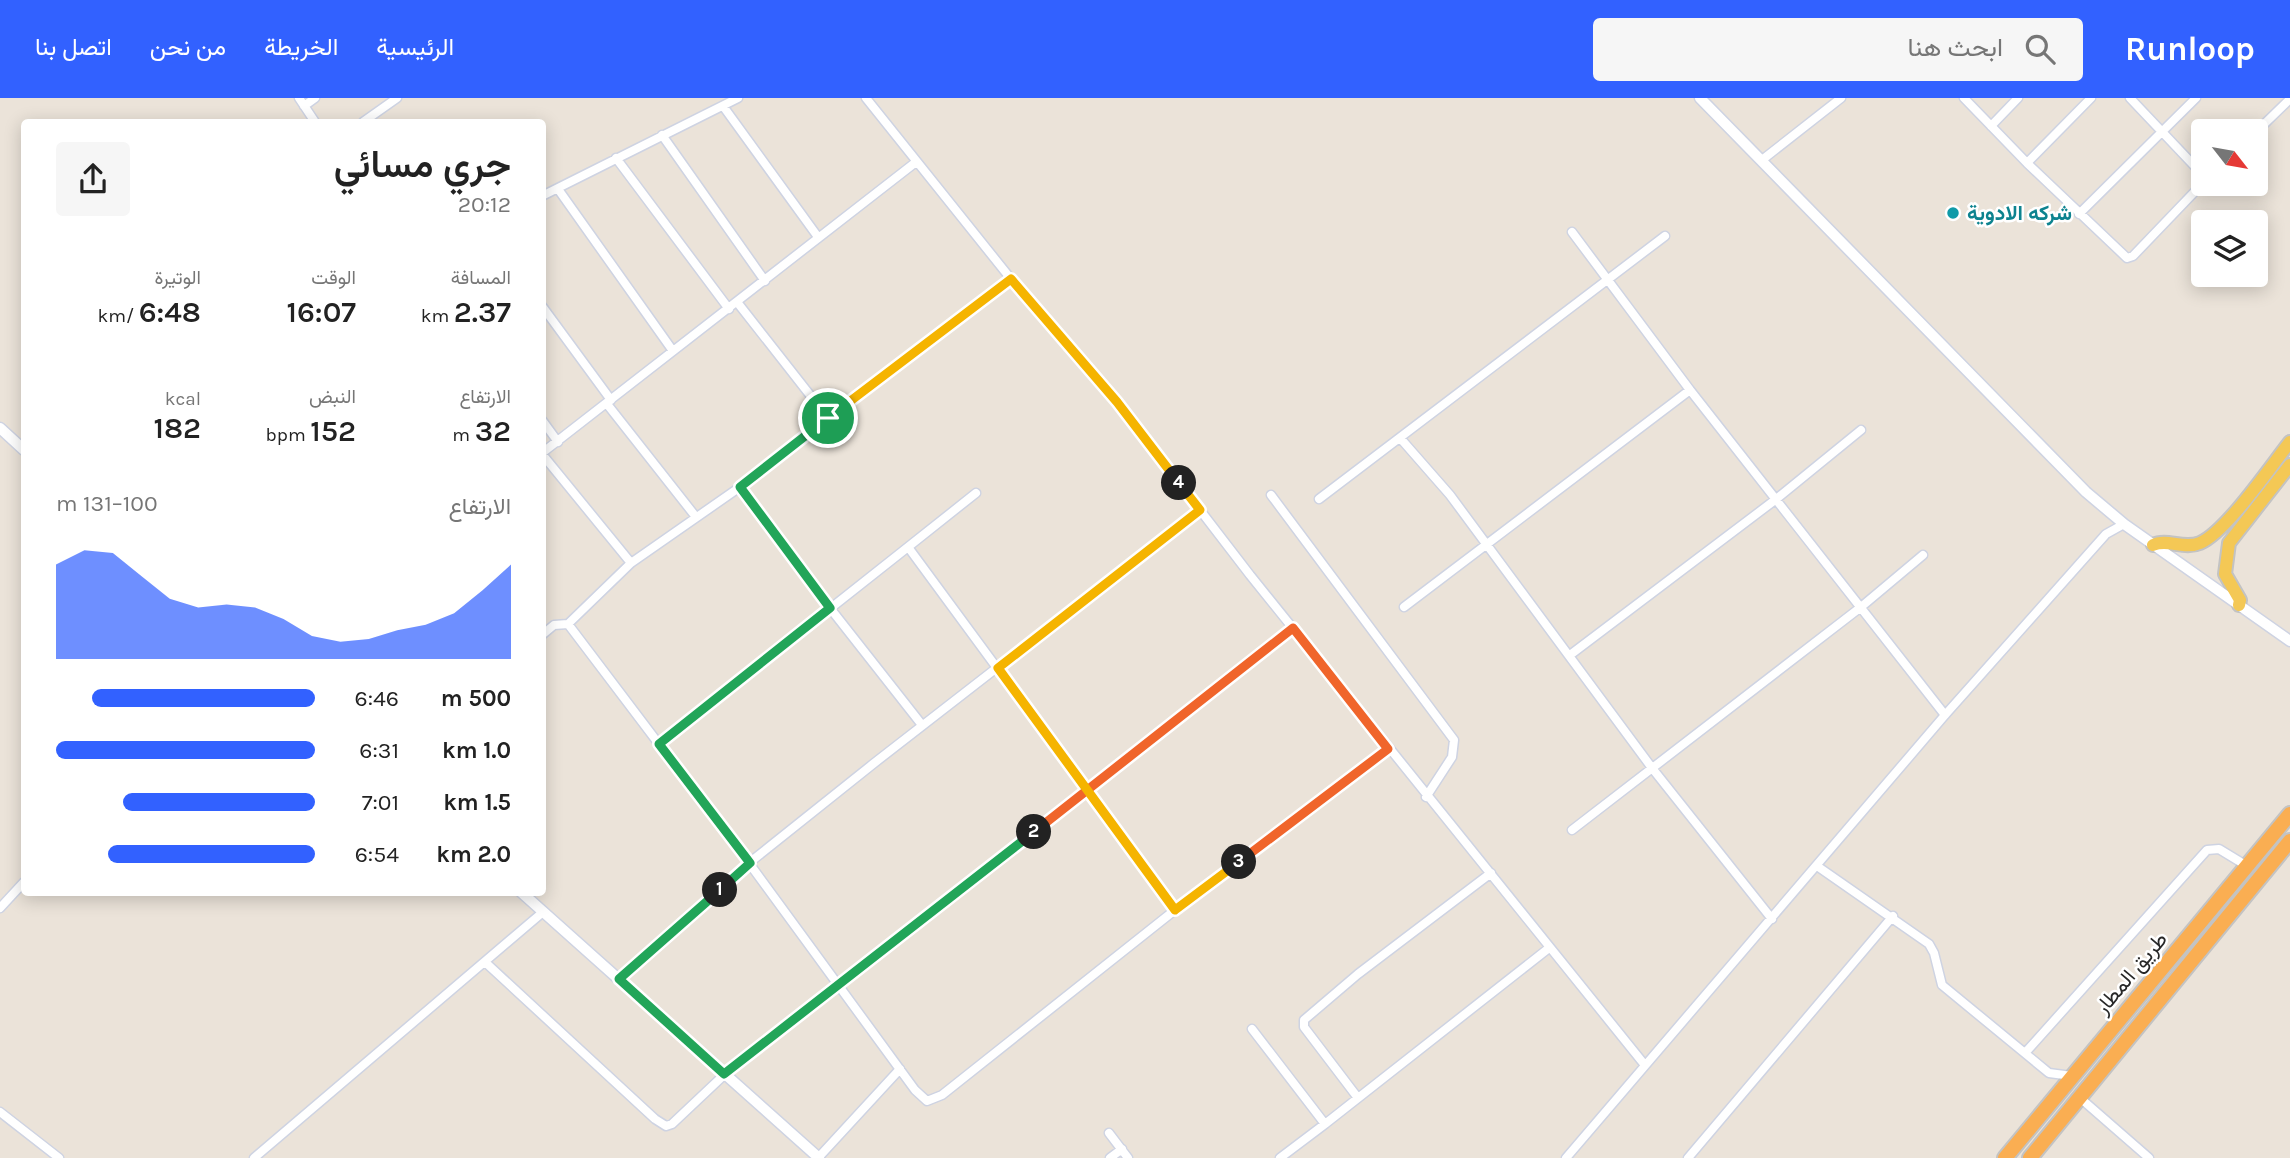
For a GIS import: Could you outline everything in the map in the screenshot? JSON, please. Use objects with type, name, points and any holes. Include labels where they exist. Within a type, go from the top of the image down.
[{"type":"highway","name":"طريق المطار","points":[[2005,1158],[2290,814]]},
{"type":"highway","name":"طريق المطار","points":[[2030,1158],[2290,841]]},
{"type":"main road","points":[[2153,545],[2160,542],[2191,546],[2208,539],[2222,527],[2290,442]]},
{"type":"main road","points":[[2239,606],[2240,600],[2225,574],[2224,564],[2229,543],[2290,466]]},
{"type":"street","points":[[313,119],[301,102],[315,98]]},
{"type":"street","points":[[367,119],[397,98]]},
{"type":"street","points":[[546,194],[738,98]]},
{"type":"street","points":[[866,98],[1011,279],[1117,402],[1426,797],[1491,873],[1644,1064]]},
{"type":"street","points":[[1700,98],[2072,479],[2124,524],[2290,641]]},
{"type":"street","points":[[1762,160],[1841,98]]},
{"type":"street","points":[[1964,98],[2120,255],[2133,256],[2191,196]]},
{"type":"street","points":[[1990,126],[2018,98]]},
{"type":"street","points":[[2027,163],[2091,98]]},
{"type":"street","points":[[2130,98],[2191,161]]},
{"type":"street","points":[[2079,214],[2196,98]]},
{"type":"street","points":[[2268,120],[2290,99]]},
{"type":"street","points":[[723,106],[818,237]]},
{"type":"street","points":[[662,135],[765,281]]},
{"type":"street","points":[[616,158],[729,309]]},
{"type":"street","points":[[546,451],[916,162]]},
{"type":"street","points":[[558,188],[673,351]]},
{"type":"street","points":[[1572,232],[1690,390],[1945,715]]},
{"type":"street","points":[[1319,499],[1665,236]]},
{"type":"street","points":[[546,632],[554,625],[568,624],[631,563],[740,487],[1011,279]]},
{"type":"street","points":[[737,302],[828,418]]},
{"type":"street","points":[[546,312],[609,402],[696,517]]},
{"type":"street","points":[[1404,607],[1690,390]]},
{"type":"street","points":[[546,426],[558,442]]},
{"type":"street","points":[[0,428],[21,447]]},
{"type":"street","points":[[1570,655],[1775,500],[1861,430]]},
{"type":"street","points":[[1401,439],[1450,495],[1653,768],[1772,919]]},
{"type":"street","points":[[546,459],[631,563]]},
{"type":"street","points":[[740,487],[922,725]]},
{"type":"street","points":[[659,744],[976,493]]},
{"type":"street","points":[[1271,495],[1454,740],[1452,757],[1426,797]]},
{"type":"street","points":[[619,979],[750,863],[922,725],[1200,510]]},
{"type":"street","points":[[2106,534],[2109,512]]},
{"type":"street","points":[[1566,1158],[1945,715],[2106,534],[2124,524]]},
{"type":"street","points":[[908,547],[1175,910]]},
{"type":"street","points":[[1572,830],[1861,607],[1923,555]]},
{"type":"street","points":[[568,624],[750,863],[900,1069],[923,1099],[931,1102],[1175,910],[1388,749]]},
{"type":"street","points":[[485,962],[662,1124],[672,1124],[724,1074],[839,987],[1087,788],[1293,628]]},
{"type":"street","points":[[2025,1053],[2207,850],[2219,849],[2247,866]]},
{"type":"street","points":[[1816,866],[1893,916],[1929,944],[1942,985],[2049,1073],[2073,1076]]},
{"type":"street","points":[[1358,1098],[1304,1027],[1304,1020],[1358,974],[1491,873]]},
{"type":"street","points":[[0,908],[21,885]]},
{"type":"street","points":[[525,896],[815,1157],[900,1069]]},
{"type":"street","points":[[254,1158],[543,912]]},
{"type":"street","points":[[1688,1158],[1893,916]]},
{"type":"street","points":[[1280,1158],[1549,948]]},
{"type":"street","points":[[1252,1029],[1325,1124]]},
{"type":"street","points":[[2049,1073],[2052,1101]]},
{"type":"street","points":[[2079,1097],[2149,1158]]},
{"type":"street","points":[[0,1112],[59,1158]]},
{"type":"street","points":[[1109,1133],[1128,1158]]},
{"type":"street","points":[[1110,1158],[1122,1149]]},
{"type":"place","name":"شركه الادوية","points":[[1953,213]]},
{"type":"route","points":[[828,418],[740,487],[830,608],[659,744],[750,863],[619,979],[724,1074],[954,897],[1087,788],[1293,628],[1388,749],[1175,910],[1087,788],[998,668],[1200,510],[1117,402],[1011,279],[828,418]]}]
